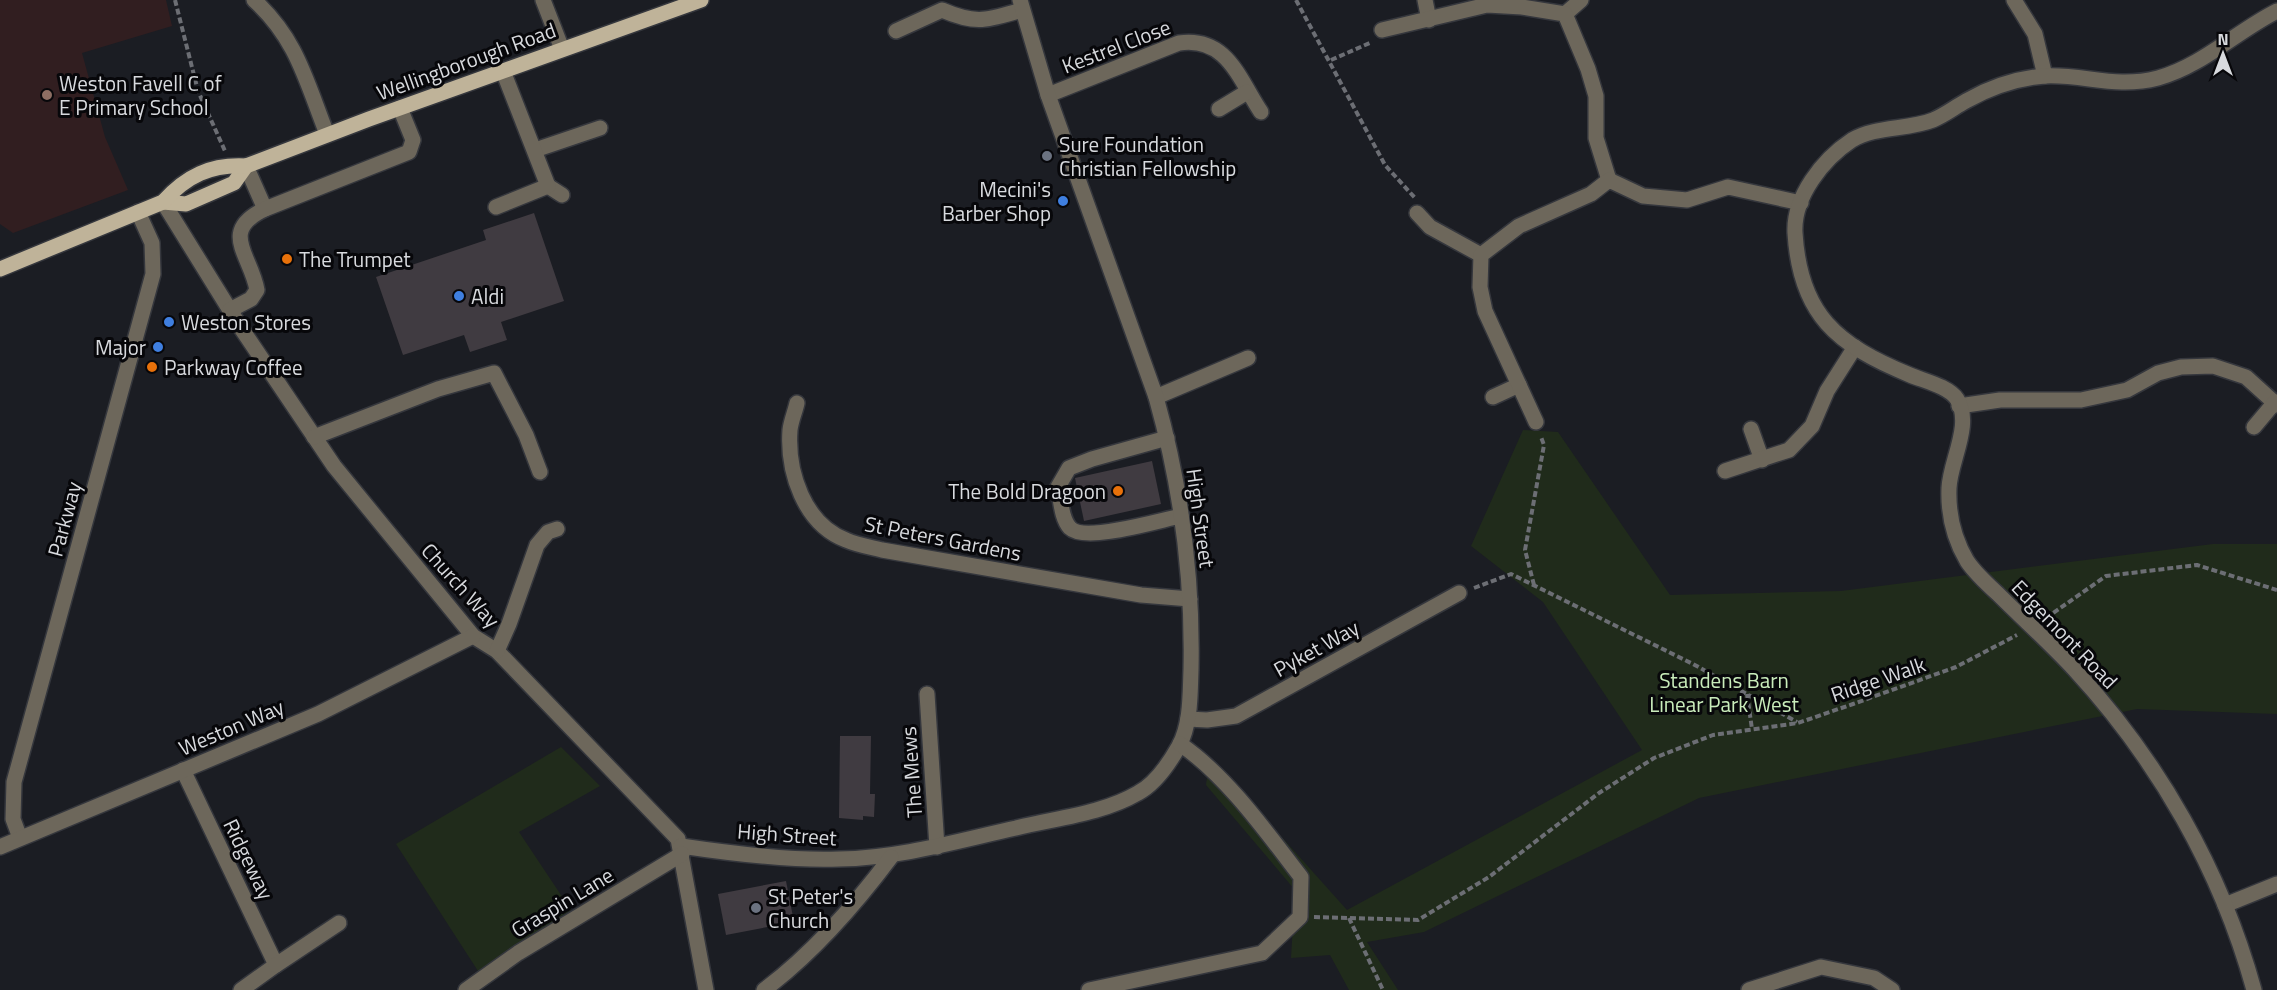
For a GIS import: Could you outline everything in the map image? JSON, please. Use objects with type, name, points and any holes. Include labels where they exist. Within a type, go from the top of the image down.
[{"type":"main road","name":"Wellingborough Road","points":[[0,269],[163,202],[180,183],[224,165],[246,166],[502,70],[701,0]]},
{"type":"main road","name":"Wellingborough Road","points":[[163,202],[186,204],[234,183],[246,166]]},
{"type":"street","points":[[254,0],[275,19],[291,42],[327,134]]},
{"type":"street","points":[[543,0],[562,50]]},
{"type":"street","points":[[1425,0],[1429,20]]},
{"type":"street","points":[[1565,14],[1581,0]]},
{"type":"street","points":[[2014,0],[2035,34],[2045,76]]},
{"type":"street","points":[[896,31],[942,10],[968,21],[988,20],[1021,5]]},
{"type":"street","name":"High Street","points":[[682,850],[836,860],[891,857],[1093,811],[1139,793],[1164,768],[1180,744],[1188,719],[1190,599],[1181,516],[1167,438],[1156,397],[1048,95],[1021,5]]},
{"type":"street","points":[[1382,30],[1487,5],[1522,7],[1565,14]]},
{"type":"street","points":[[2254,427],[2276,403],[2247,377],[2212,366],[2181,367],[2158,373],[2127,390],[2081,400],[2000,400],[1959,406],[1955,397],[1943,389],[1889,367],[1855,347],[1830,328],[1813,307],[1801,282],[1795,226],[1801,203],[1816,174],[1855,138],[1933,120],[1991,88],[2045,76],[2108,83],[2160,77],[2190,66],[2277,11]]},
{"type":"street","points":[[1565,14],[1588,69],[1596,96],[1596,138],[1609,180],[1643,196],[1687,200],[1728,187],[1801,203]]},
{"type":"street","name":"Kestrel Close","points":[[1048,95],[1179,42],[1192,41],[1215,48],[1225,55],[1261,112]]},
{"type":"street","points":[[502,70],[548,186],[562,195]]},
{"type":"street","points":[[1219,109],[1247,92]]},
{"type":"street","points":[[230,310],[251,299],[256,290],[240,247],[239,234],[245,222],[265,209],[409,152],[413,140],[400,108]]},
{"type":"street","points":[[535,150],[600,128]]},
{"type":"street","points":[[246,166],[265,209]]},
{"type":"street","points":[[1481,255],[1520,226],[1591,194],[1609,180]]},
{"type":"street","points":[[496,207],[548,186]]},
{"type":"street","name":"Church Way","points":[[163,202],[230,310],[341,475],[473,636],[497,651],[672,832],[682,850],[692,922],[706,990]]},
{"type":"street","name":"Parkway","points":[[20,838],[13,819],[14,782],[153,274],[152,243],[138,212]]},
{"type":"street","points":[[1417,213],[1430,227],[1481,255]]},
{"type":"street","points":[[1481,255],[1480,286],[1485,311],[1536,422]]},
{"type":"street","points":[[1725,471],[1789,450],[1812,426],[1827,391],[1855,347]]},
{"type":"street","points":[[1156,397],[1248,358]]},
{"type":"street","points":[[314,437],[438,389],[494,373],[526,435],[540,472]]},
{"type":"street","points":[[1493,397],[1519,385]]},
{"type":"street","name":"St Peters Gardens","points":[[797,403],[790,430],[792,467],[802,498],[819,524],[845,540],[882,550],[1141,596],[1190,599]]},
{"type":"street","name":"Edgemont Road","points":[[1959,406],[1963,417],[1962,427],[1949,486],[1951,519],[1968,564],[2073,668],[2121,725],[2165,787],[2197,843],[2225,905],[2254,990]]},
{"type":"street","points":[[1751,429],[1762,460]]},
{"type":"street","points":[[1167,438],[1092,459],[1069,468],[1058,488],[1064,516],[1071,529],[1079,532],[1101,533],[1181,516]]},
{"type":"street","points":[[497,651],[537,545],[548,532],[557,529]]},
{"type":"street","name":"Pyket Way","points":[[1188,719],[1207,720],[1236,716],[1459,594]]},
{"type":"street","name":"Weston Way","points":[[0,847],[318,714],[473,636]]},
{"type":"street","name":"The Mews","points":[[927,694],[936,847]]},
{"type":"street","points":[[1089,990],[1262,953],[1300,917],[1301,877],[1263,828],[1207,765],[1180,744]]},
{"type":"street","name":"Ridgeway","points":[[183,770],[276,965]]},
{"type":"street","name":"Graspin Lane","points":[[466,990],[518,953],[682,850]]},
{"type":"street","points":[[764,990],[819,939],[869,886],[891,857]]},
{"type":"street","points":[[2225,905],[2277,885]]},
{"type":"street","points":[[241,990],[339,923]]},
{"type":"street","points":[[1749,990],[1821,967],[1874,978],[1892,990]]},
{"type":"path","points":[[175,0],[198,91],[226,152]]},
{"type":"path","points":[[1296,0],[1331,60],[1385,165],[1421,205],[1417,213]]},
{"type":"path","points":[[1331,60],[1371,43],[1382,30]]},
{"type":"path","points":[[1534,586],[1524,550],[1544,445],[1536,422]]},
{"type":"path","name":"Ridge Walk","points":[[1300,917],[1418,920],[1489,877],[1599,793],[1654,758],[1713,735],[1798,723],[1956,667],[2031,628],[2106,576],[2197,565],[2277,590]]},
{"type":"path","points":[[1459,594],[1511,574],[1694,664],[1798,723]]},
{"type":"path","points":[[1746,694],[1752,729]]},
{"type":"path","points":[[1349,918],[1383,990]]},
{"type":"shaded area","name":"Weston Favell C of E Primary School","points":[[0,0],[166,0],[172,26],[82,53],[105,137],[128,190],[13,233],[0,224]]},
{"type":"green space","name":"Standens Barn Linear Park West","points":[[1523,430],[1558,432],[1670,595],[1841,591],[2213,544],[2277,544],[2277,714],[2137,709],[1699,798],[1424,932],[1367,942],[1398,990],[1349,990],[1330,955],[1291,958],[1295,890],[1206,785],[1210,757],[1347,910],[1642,750],[1543,602],[1471,546]]},
{"type":"green space","points":[[561,747],[600,786],[519,832],[571,910],[478,971],[396,844]]},
{"type":"building","points":[[534,213],[564,301],[501,322],[507,340],[470,352],[464,335],[403,355],[376,277],[486,240],[483,230]]},
{"type":"building","name":"The Bold Dragoon","points":[[1152,461],[1161,504],[1084,521],[1075,478]]},
{"type":"building","points":[[840,736],[871,736],[870,794],[875,794],[874,817],[863,816],[863,820],[839,818]]},
{"type":"building","name":"St Peter's Church","points":[[786,881],[794,922],[726,935],[718,894]]},
{"type":"place","name":"Weston Favell C of E Primary School","points":[[47,95]]},
{"type":"place","name":"Sure Foundation Christian Fellowship","points":[[1047,156]]},
{"type":"place","name":"Mecini's Barber Shop","points":[[1063,201]]},
{"type":"place","name":"The Trumpet","points":[[287,259]]},
{"type":"place","name":"Aldi","points":[[459,296]]},
{"type":"place","name":"Weston Stores","points":[[169,322]]},
{"type":"place","name":"Major","points":[[158,347]]},
{"type":"place","name":"Parkway Coffee","points":[[152,367]]},
{"type":"place","name":"The Bold Dragoon","points":[[1118,491]]},
{"type":"place","name":"St Peter's Church","points":[[756,908]]}]
